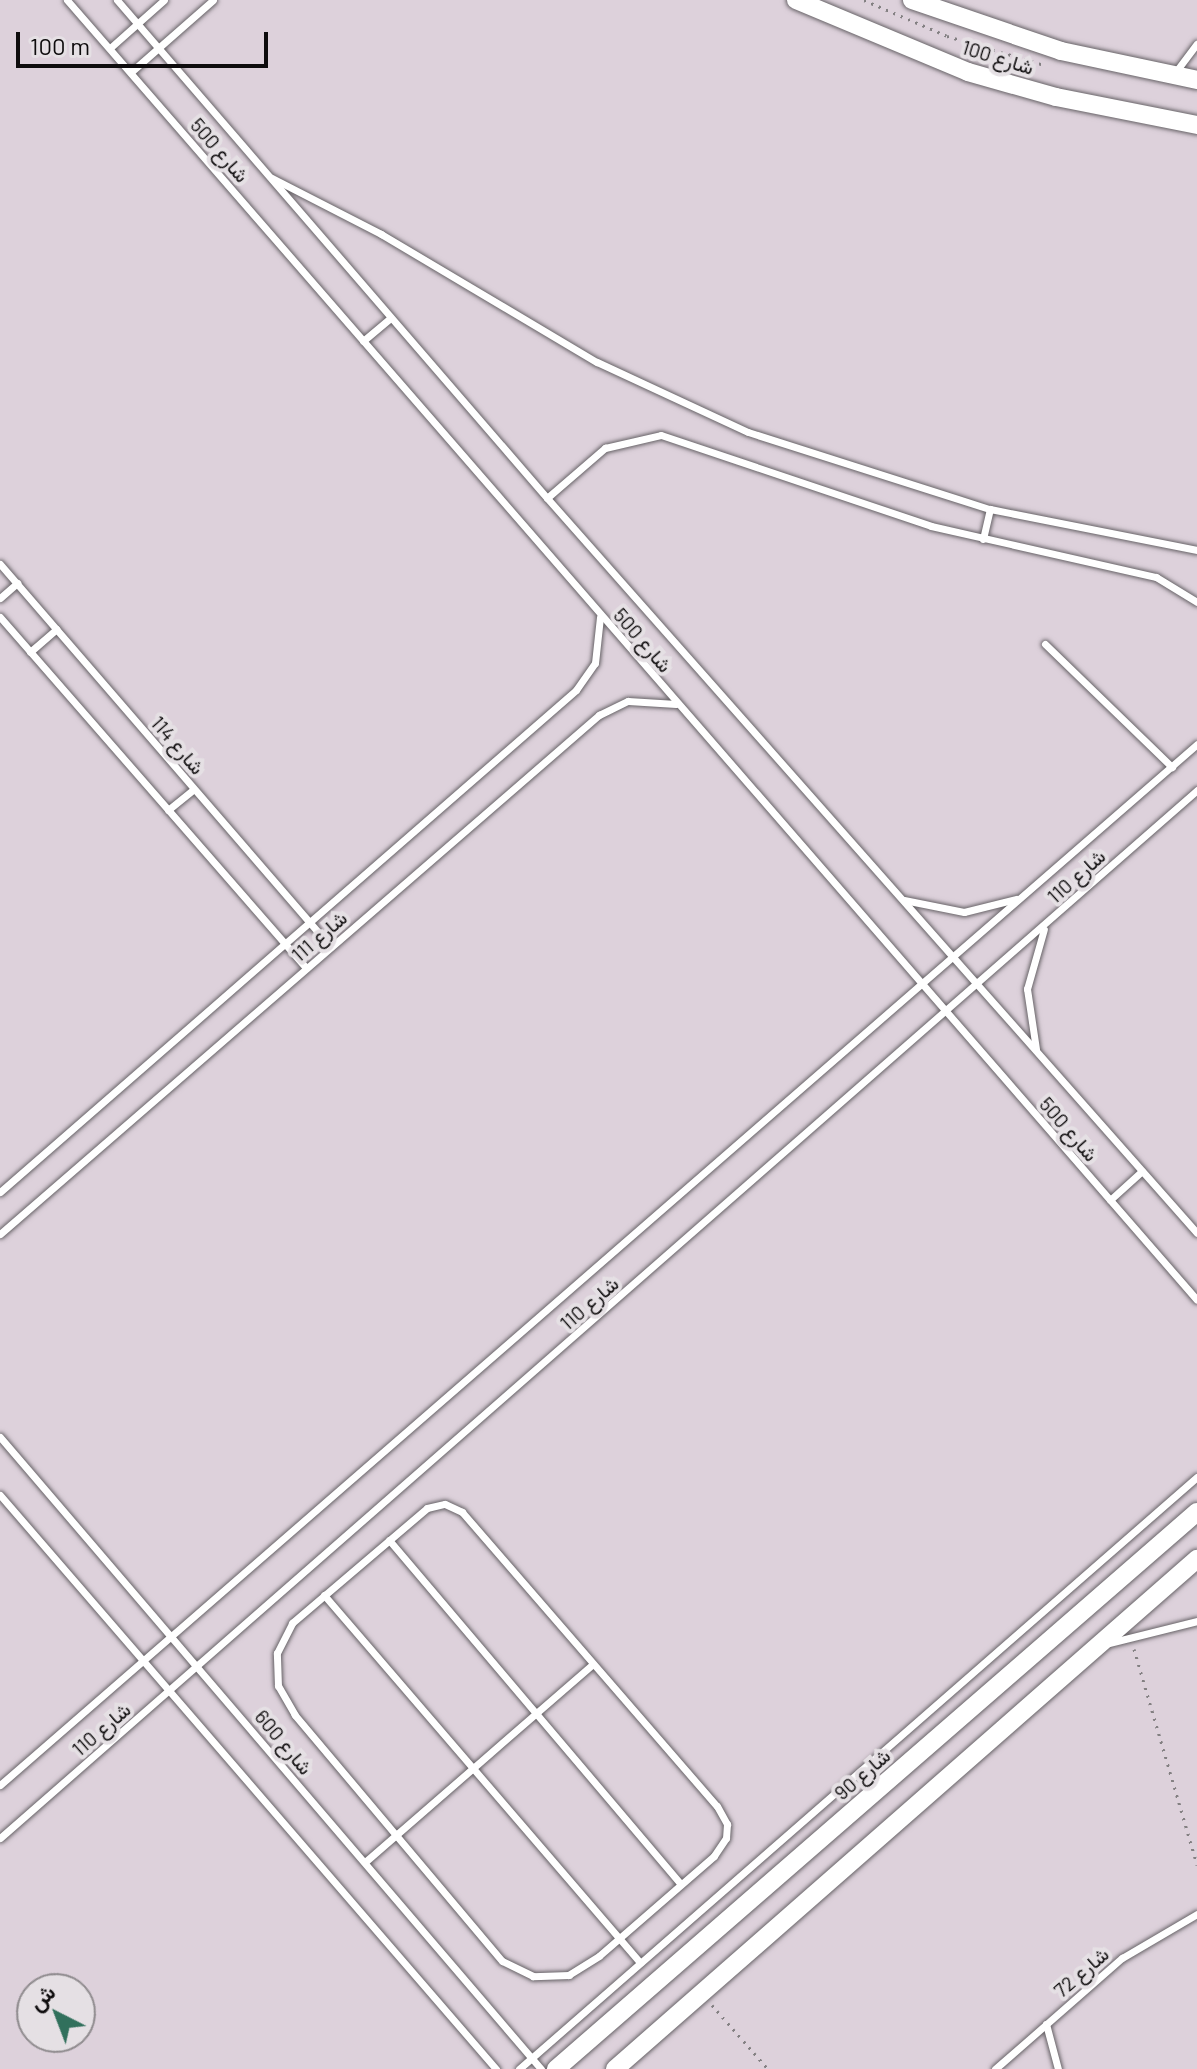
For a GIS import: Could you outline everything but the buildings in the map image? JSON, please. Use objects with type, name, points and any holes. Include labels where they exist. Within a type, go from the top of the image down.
[{"type":"street","name":"شارع 100","points":[[796,0],[881,40],[997,81],[1197,125]]},
{"type":"street","name":"شارع 100","points":[[912,0],[1061,51],[1197,80]]},
{"type":"street","name":"شارع 90","points":[[556,2069],[1197,1512]]},
{"type":"street","points":[[615,2069],[1197,1559]]},
{"type":"lane","name":"شارع 500","points":[[67,0],[1197,1300]]},
{"type":"lane","name":"شارع 500","points":[[117,0],[547,498],[1197,1233]]},
{"type":"lane","points":[[110,48],[164,0]]},
{"type":"lane","points":[[131,72],[213,0]]},
{"type":"lane","points":[[1173,75],[1197,44]]},
{"type":"lane","points":[[268,176],[369,227],[536,329],[647,387],[801,452],[990,509],[1197,550]]},
{"type":"lane","points":[[363,341],[390,318]]},
{"type":"lane","points":[[547,498],[605,448],[661,435],[829,495],[983,539],[1156,577],[1172,582],[1197,602]]},
{"type":"lane","points":[[983,539],[990,509]]},
{"type":"lane","name":"شارع 114","points":[[0,564],[331,947]]},
{"type":"lane","points":[[0,598],[17,583]]},
{"type":"lane","name":"شارع 111","points":[[0,1192],[576,690],[595,663],[600,615]]},
{"type":"lane","points":[[0,617],[306,968]]},
{"type":"lane","points":[[30,652],[56,629]]},
{"type":"lane","points":[[1045,644],[1172,767]]},
{"type":"lane","name":"شارع 111","points":[[0,1234],[599,715],[636,700],[676,704]]},
{"type":"lane","name":"شارع 110","points":[[0,1785],[1197,744]]},
{"type":"lane","points":[[168,810],[194,789]]},
{"type":"lane","name":"شارع 110","points":[[0,1838],[977,986],[1197,790]]},
{"type":"lane","points":[[900,898],[964,912],[1025,895]]},
{"type":"lane","points":[[1038,1055],[1027,989],[1046,924]]},
{"type":"lane","points":[[1110,1200],[1142,1171]]},
{"type":"lane","name":"شارع 600","points":[[0,1437],[541,2069]]},
{"type":"lane","points":[[519,2069],[1197,1477]]},
{"type":"lane","points":[[0,1495],[496,2069]]},
{"type":"lane","points":[[433,1506],[457,1508],[725,1818],[723,1845],[619,1938],[569,1975],[542,1977],[517,1971],[502,1961],[284,1702],[278,1686],[277,1653],[282,1637],[324,1595],[389,1540],[433,1506]]},
{"type":"lane","points":[[389,1540],[681,1884]]},
{"type":"lane","points":[[324,1595],[640,1963]]},
{"type":"lane","points":[[1099,1646],[1197,1621]]},
{"type":"lane","points":[[365,1862],[592,1665]]},
{"type":"lane","name":"شارع 72","points":[[995,2069],[1122,1958],[1197,1914]]},
{"type":"lane","points":[[1046,2024],[1058,2069]]},
{"type":"path","points":[[1130,1638],[1197,1865]]},
{"type":"path","points":[[701,1993],[768,2069]]},
{"type":"shaded area","points":[[0,0],[1197,0],[1197,2069],[0,2069]]}]
